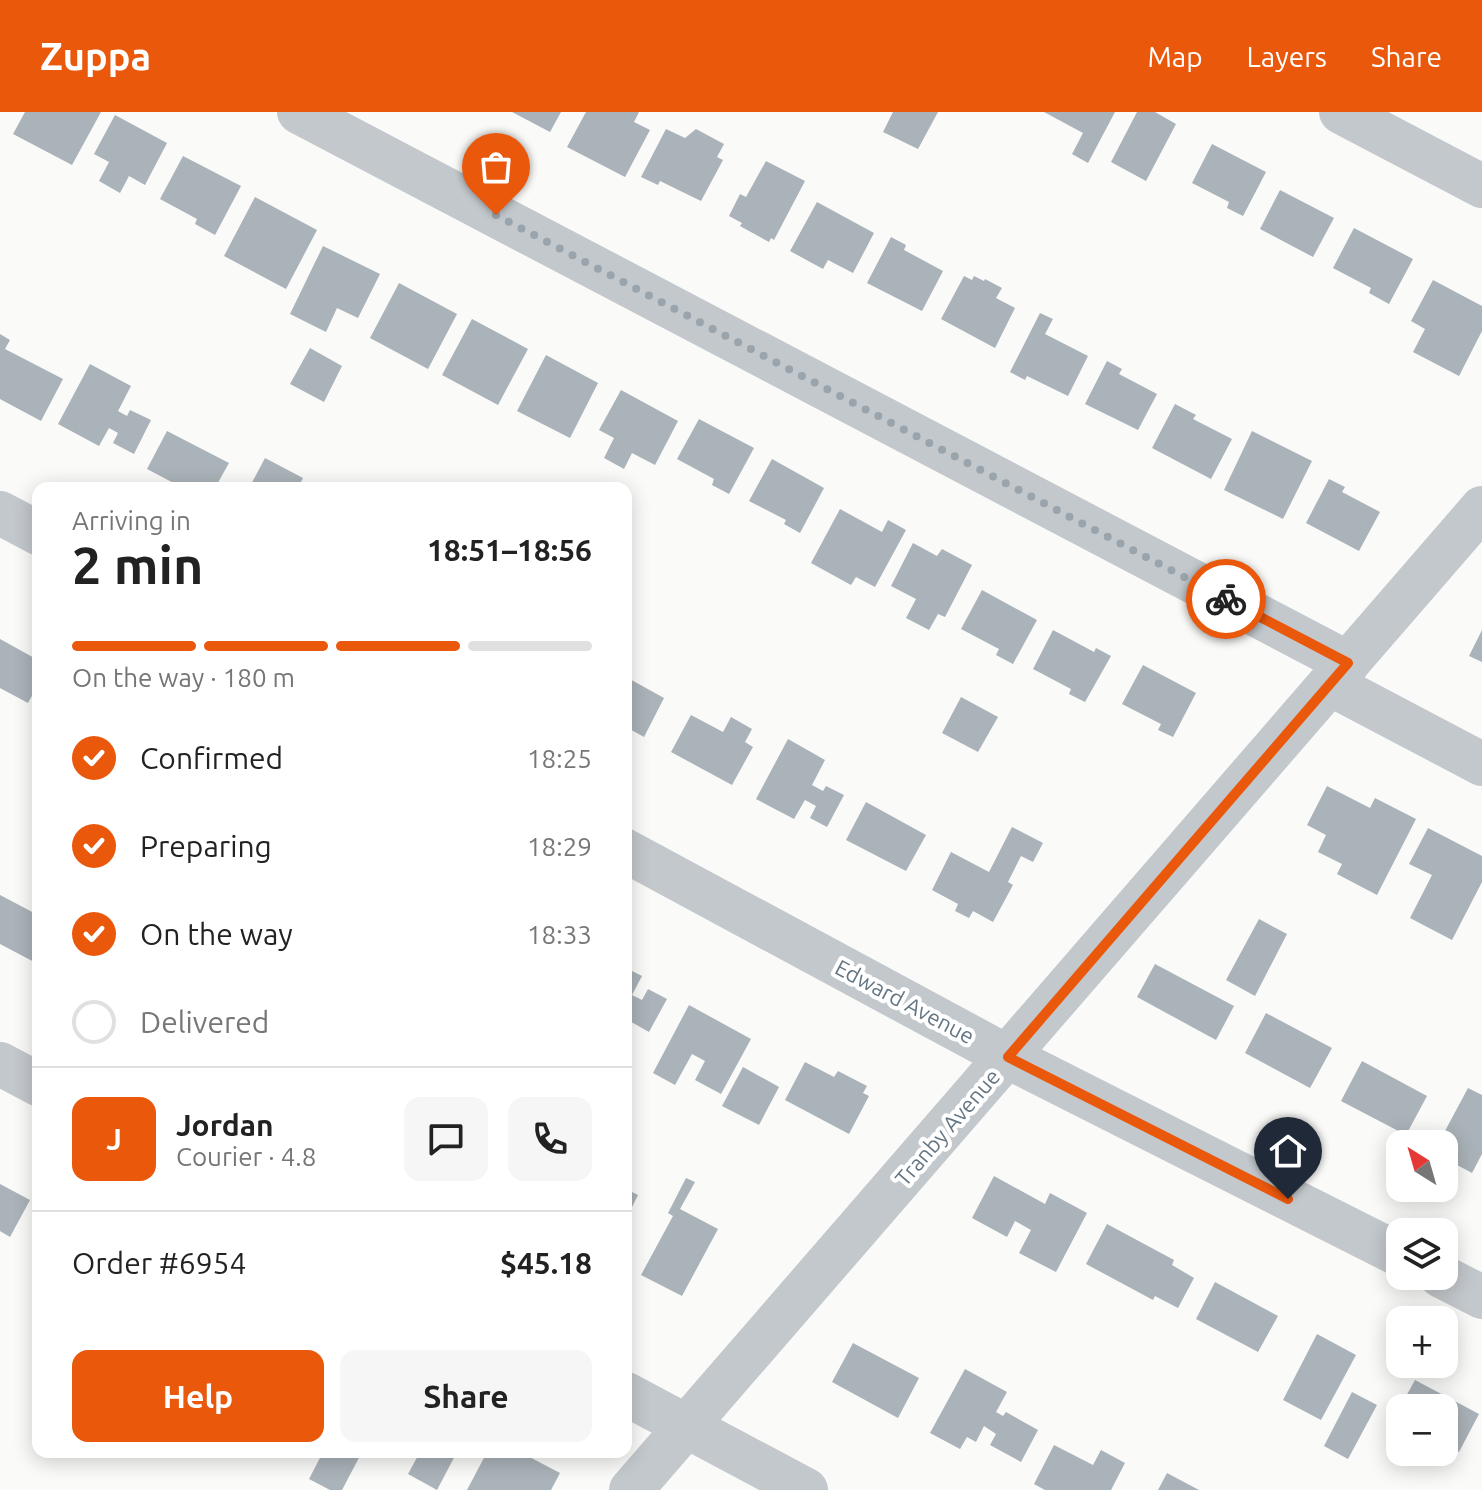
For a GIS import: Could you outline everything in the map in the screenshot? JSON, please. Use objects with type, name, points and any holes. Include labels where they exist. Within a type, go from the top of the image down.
[{"type":"street","points":[[299,112],[1339,674],[1482,764]]},
{"type":"street","points":[[1341,112],[1482,186]]},
{"type":"street","name":"Tranby Avenue","points":[[631,1490],[1482,508]]},
{"type":"street","points":[[0,513],[32,530]]},
{"type":"street","name":"Edward Avenue","points":[[632,854],[1008,1057],[1386,1248]]},
{"type":"street","points":[[0,1064],[32,1081]]},
{"type":"street","points":[[1458,1285],[1482,1297]]},
{"type":"street","points":[[632,1397],[806,1490]]},
{"type":"building","points":[[25,112],[101,112],[72,165],[13,134]]},
{"type":"building","points":[[512,112],[561,112],[550,132]]},
{"type":"building","points":[[586,112],[639,112],[634,122],[650,130],[625,177],[567,147]]},
{"type":"building","points":[[893,112],[938,112],[918,149],[883,132]]},
{"type":"building","points":[[1044,112],[1115,112],[1088,163],[1072,154],[1083,133]]},
{"type":"building","points":[[1137,112],[1155,112],[1176,124],[1146,181],[1111,162]]},
{"type":"building","points":[[115,115],[167,143],[145,185],[129,176],[120,193],[99,181],[109,162],[94,154]]},
{"type":"building","points":[[666,129],[685,138],[696,129],[724,144],[717,157],[723,160],[701,201],[660,181],[658,185],[641,177]]},
{"type":"building","points":[[1212,144],[1266,172],[1243,216],[1227,208],[1229,202],[1192,183]]},
{"type":"building","points":[[183,156],[241,186],[215,235],[195,224],[197,219],[160,199]]},
{"type":"building","points":[[766,161],[805,181],[774,240],[771,238],[769,242],[729,216],[740,194],[746,197]]},
{"type":"building","points":[[1280,190],[1334,218],[1313,257],[1260,229]]},
{"type":"building","points":[[255,197],[317,230],[286,289],[224,256]]},
{"type":"building","points":[[817,202],[874,233],[853,273],[828,260],[823,269],[790,251]]},
{"type":"building","points":[[1354,228],[1413,259],[1389,304],[1369,293],[1371,288],[1333,268]]},
{"type":"building","points":[[891,237],[906,245],[904,250],[943,271],[922,311],[867,283]]},
{"type":"building","points":[[323,246],[380,274],[358,318],[337,308],[326,332],[290,314]]},
{"type":"building","points":[[964,276],[972,280],[974,276],[985,279],[1002,288],[996,298],[1015,308],[995,348],[941,319]]},
{"type":"building","points":[[1433,280],[1482,306],[1482,331],[1459,376],[1413,352],[1425,329],[1411,321]]},
{"type":"building","points":[[399,283],[457,314],[428,369],[370,338]]},
{"type":"building","points":[[1040,313],[1053,319],[1045,334],[1088,356],[1068,396],[1027,376],[1025,380],[1010,372]]},
{"type":"building","points":[[472,319],[528,349],[498,405],[442,375]]},
{"type":"building","points":[[0,334],[10,340],[5,349],[63,379],[41,421],[0,399]]},
{"type":"building","points":[[310,348],[342,366],[324,402],[290,384]]},
{"type":"building","points":[[546,355],[598,383],[570,438],[517,411]]},
{"type":"building","points":[[1107,361],[1122,369],[1119,374],[1157,394],[1138,430],[1085,404]]},
{"type":"building","points":[[90,364],[131,386],[118,411],[127,416],[130,410],[151,420],[134,454],[113,443],[118,433],[109,428],[99,446],[58,424]]},
{"type":"building","points":[[621,390],[678,421],[655,465],[632,453],[624,469],[604,458],[614,438],[599,430]]},
{"type":"building","points":[[1175,404],[1196,415],[1193,419],[1232,439],[1211,479],[1152,448]]},
{"type":"building","points":[[699,419],[754,448],[729,494],[712,485],[714,479],[677,459]]},
{"type":"building","points":[[167,431],[229,463],[218,482],[172,482],[147,469]]},
{"type":"building","points":[[1252,431],[1312,461],[1283,519],[1224,490]]},
{"type":"building","points":[[265,458],[303,478],[301,482],[252,482]]},
{"type":"building","points":[[772,459],[824,488],[800,533],[784,524],[786,520],[749,501]]},
{"type":"building","points":[[1329,479],[1345,487],[1342,492],[1380,512],[1359,551],[1306,523]]},
{"type":"building","points":[[840,509],[882,532],[888,520],[906,530],[875,587],[856,577],[851,585],[811,563]]},
{"type":"building","points":[[913,543],[937,556],[942,549],[972,565],[945,617],[938,614],[929,630],[906,618],[916,599],[891,586]]},
{"type":"building","points":[[982,590],[1037,620],[1013,664],[996,655],[999,649],[961,629]]},
{"type":"building","points":[[1053,630],[1094,652],[1096,648],[1111,656],[1085,702],[1069,694],[1071,689],[1033,669]]},
{"type":"building","points":[[1482,630],[1482,662],[1469,656]]},
{"type":"building","points":[[0,639],[32,657],[32,696],[28,703],[0,688]]},
{"type":"building","points":[[1143,665],[1196,693],[1173,737],[1158,730],[1161,724],[1122,704]]},
{"type":"building","points":[[632,680],[664,698],[644,737],[632,730]]},
{"type":"building","points":[[961,697],[998,717],[978,752],[942,733]]},
{"type":"building","points":[[691,715],[723,732],[731,717],[752,729],[745,742],[753,747],[732,785],[671,752]]},
{"type":"building","points":[[788,739],[825,760],[812,785],[823,791],[826,786],[844,795],[827,827],[810,818],[816,806],[805,800],[794,819],[756,799]]},
{"type":"building","points":[[1327,786],[1370,808],[1375,798],[1416,819],[1377,895],[1337,874],[1342,864],[1318,852],[1326,835],[1307,825]]},
{"type":"building","points":[[866,802],[926,835],[906,871],[846,840]]},
{"type":"building","points":[[1012,827],[1043,843],[1033,862],[1021,856],[1008,882],[1013,885],[993,922],[973,911],[969,918],[955,911],[958,904],[932,890],[951,852],[989,872]]},
{"type":"building","points":[[1428,828],[1482,856],[1482,882],[1452,940],[1410,918],[1432,875],[1409,864]]},
{"type":"building","points":[[0,895],[32,912],[32,961],[0,944]]},
{"type":"building","points":[[1259,919],[1287,934],[1255,996],[1226,980]]},
{"type":"building","points":[[1155,964],[1234,1006],[1216,1040],[1137,997]]},
{"type":"building","points":[[632,971],[642,976],[632,995]]},
{"type":"building","points":[[648,989],[667,999],[649,1032],[632,1022],[632,995],[642,1000]]},
{"type":"building","points":[[689,1005],[751,1039],[721,1094],[695,1080],[705,1061],[692,1054],[675,1085],[653,1073]]},
{"type":"building","points":[[1266,1013],[1332,1048],[1310,1088],[1245,1053]]},
{"type":"building","points":[[1362,1061],[1427,1096],[1409,1130],[1396,1130],[1341,1101]]},
{"type":"building","points":[[805,1062],[834,1077],[838,1071],[867,1086],[863,1093],[869,1096],[849,1134],[785,1100]]},
{"type":"building","points":[[743,1067],[779,1087],[759,1125],[722,1106]]},
{"type":"building","points":[[1468,1088],[1482,1095],[1482,1154],[1472,1173],[1458,1166],[1458,1130],[1446,1130]]},
{"type":"building","points":[[994,1176],[1045,1204],[1050,1193],[1087,1213],[1056,1272],[1019,1253],[1031,1230],[1015,1221],[1007,1237],[972,1218]]},
{"type":"building","points":[[686,1178],[695,1182],[680,1209],[718,1229],[682,1296],[641,1275],[673,1216],[668,1213]]},
{"type":"building","points":[[0,1184],[30,1200],[10,1237],[0,1231]]},
{"type":"building","points":[[632,1192],[638,1195],[632,1207]]},
{"type":"building","points":[[1107,1224],[1174,1260],[1172,1265],[1194,1278],[1178,1308],[1155,1296],[1153,1300],[1086,1264]]},
{"type":"building","points":[[1215,1282],[1278,1316],[1258,1352],[1196,1319]]},
{"type":"building","points":[[1317,1334],[1356,1355],[1321,1420],[1283,1400]]},
{"type":"building","points":[[853,1343],[919,1378],[898,1418],[832,1382]]},
{"type":"building","points":[[965,1369],[1007,1392],[996,1412],[1003,1416],[1006,1412],[1038,1430],[1021,1462],[990,1445],[996,1434],[984,1426],[976,1442],[967,1437],[960,1449],[930,1433]]},
{"type":"building","points":[[1415,1380],[1441,1394],[1407,1394]]},
{"type":"building","points":[[1352,1392],[1377,1405],[1348,1459],[1324,1446]]},
{"type":"building","points":[[1458,1403],[1479,1414],[1458,1451]]},
{"type":"building","points":[[1054,1445],[1093,1465],[1101,1450],[1125,1463],[1111,1490],[1045,1490],[1034,1484]]},
{"type":"building","points":[[320,1458],[359,1458],[342,1490],[330,1490],[309,1479]]},
{"type":"building","points":[[417,1458],[454,1458],[437,1490],[408,1474]]},
{"type":"building","points":[[484,1458],[531,1458],[560,1473],[551,1490],[467,1490]]},
{"type":"building","points":[[1167,1473],[1199,1490],[1158,1490]]},
{"type":"way so far","points":[[496,215],[1226,599]]},
{"type":"route","points":[[1226,599],[1348,663],[1008,1057],[1288,1199]]}]
